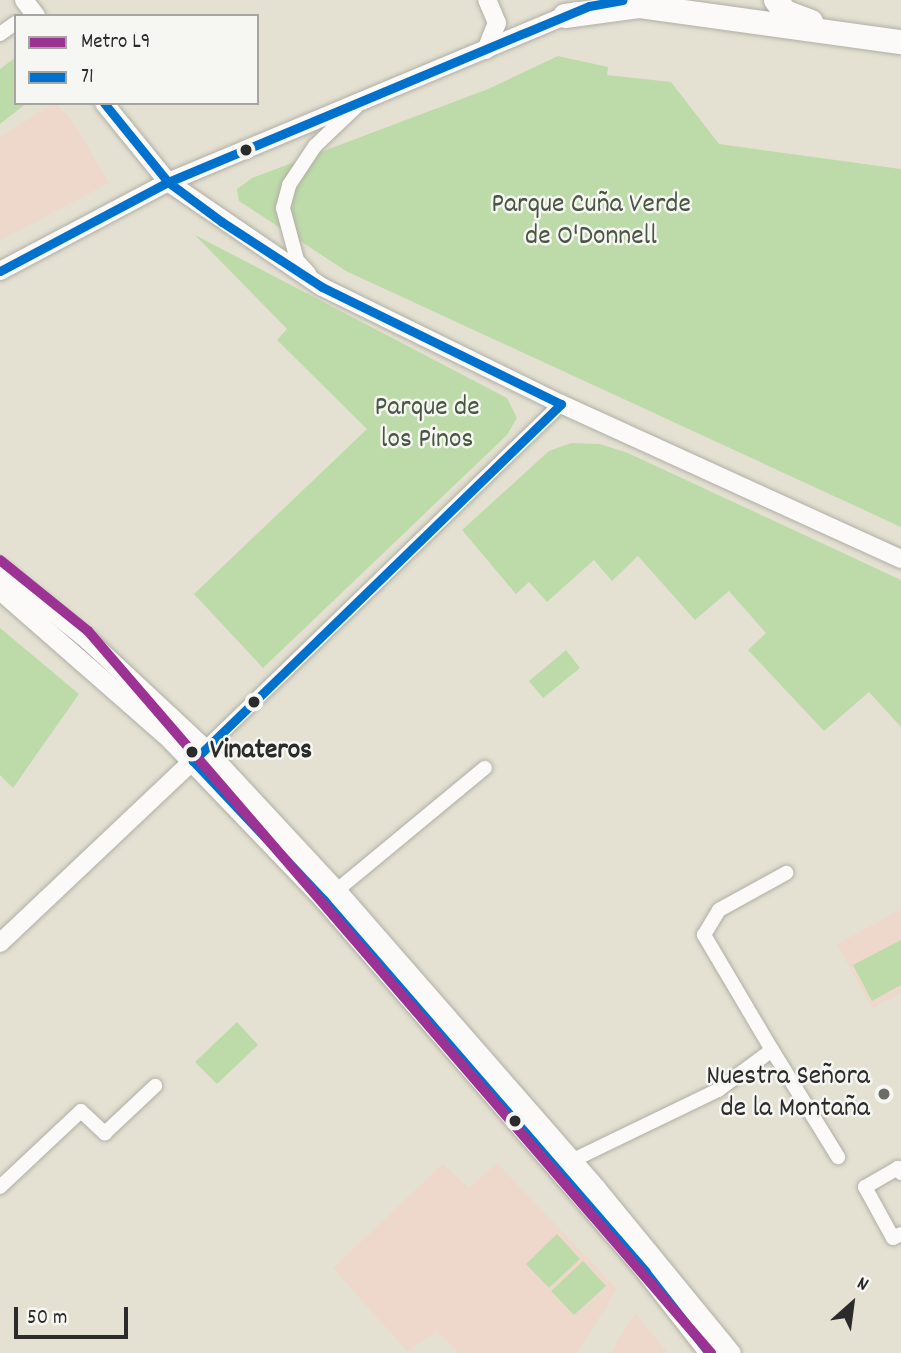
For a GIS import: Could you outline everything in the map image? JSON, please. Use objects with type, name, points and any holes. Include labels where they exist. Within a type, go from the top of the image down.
[{"type":"highway","points":[[737,0],[752,23]]},
{"type":"highway","points":[[776,0],[785,12],[804,21],[901,41]]},
{"type":"highway","points":[[565,16],[640,6],[901,41]]},
{"type":"main road","points":[[0,569],[87,639],[330,895],[731,1353]]},
{"type":"main road","points":[[0,590],[199,755]]},
{"type":"main road","points":[[565,1165],[709,1353]]},
{"type":"street","points":[[0,271],[168,182],[594,3],[622,0]]},
{"type":"street","points":[[486,50],[497,23],[491,2]]},
{"type":"street","points":[[322,287],[297,260],[283,208],[298,168],[336,124],[366,99]]},
{"type":"street","points":[[106,105],[168,182],[322,287],[561,404],[901,559]]},
{"type":"street","points":[[0,943],[199,755],[561,404]]},
{"type":"street","points":[[330,895],[485,768]]},
{"type":"street","points":[[786,873],[719,909],[704,935],[838,1157]]},
{"type":"street","points":[[565,1165],[718,1090],[772,1050]]},
{"type":"street","points":[[0,1187],[81,1111],[105,1133],[155,1086]]},
{"type":"street","points":[[901,1173],[898,1168],[865,1186],[893,1238],[901,1234]]},
{"type":"shaded area","points":[[51,105],[56,105],[72,120],[109,183],[0,240],[0,137]]},
{"type":"shaded area","points":[[901,910],[901,993],[872,1008],[837,944]]},
{"type":"shaded area","points":[[497,1163],[617,1289],[577,1353],[459,1353],[437,1331],[407,1351],[333,1268],[443,1164],[469,1188]]},
{"type":"shaded area","points":[[635,1314],[645,1325],[668,1353],[610,1353]]},
{"type":"green space","name":"Parque Cuña Verde de O'Donnell","points":[[558,56],[608,67],[607,75],[671,82],[719,144],[901,169],[901,527],[346,271],[239,201],[237,189],[252,178],[488,89]]},
{"type":"green space","points":[[14,58],[14,105],[24,105],[0,124],[0,69]]},
{"type":"green space","name":"Parque de los Pinos","points":[[195,235],[507,398],[517,418],[507,435],[263,668],[194,594],[367,429],[277,340],[287,329]]},
{"type":"green space","points":[[571,443],[600,444],[628,453],[901,580],[901,727],[869,692],[824,731],[748,650],[766,633],[729,591],[695,620],[638,556],[612,581],[594,560],[547,602],[529,582],[516,594],[462,530],[549,451]]},
{"type":"green space","points":[[0,628],[79,694],[13,788],[0,775]]},
{"type":"green space","points":[[566,650],[580,668],[543,698],[529,681]]},
{"type":"green space","points":[[901,940],[901,985],[872,1001],[853,965]]},
{"type":"green space","points":[[237,1022],[258,1045],[217,1084],[195,1062]]},
{"type":"green space","points":[[557,1234],[580,1259],[549,1288],[526,1264]]},
{"type":"green space","points":[[583,1261],[606,1286],[574,1315],[551,1291]]},
{"type":"metro line","name":"L9","points":[[0,560],[88,631],[711,1353]]},
{"type":"transit line","points":[[0,271],[168,182],[589,6],[622,0]]},
{"type":"transit line","name":"71","points":[[106,105],[168,182],[222,222],[322,287],[561,404]]},
{"type":"transit line","name":"71","points":[[561,404],[193,761],[324,900],[645,1271],[709,1353]]},
{"type":"place","name":"Vinateros","points":[[192,752]]},
{"type":"place","name":"Nuestra Señora de la Montaña","points":[[884,1094]]}]
